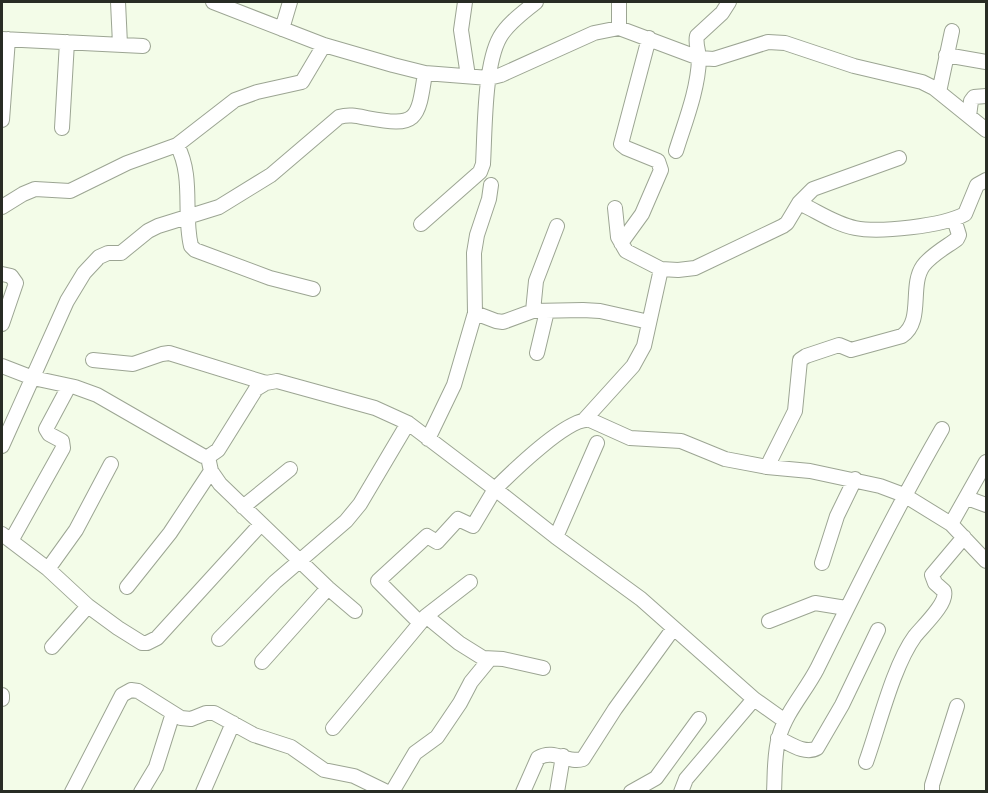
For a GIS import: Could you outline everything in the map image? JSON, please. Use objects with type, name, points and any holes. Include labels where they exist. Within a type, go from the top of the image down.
[{"type":"street","points":[[118,2],[120,44]]},
{"type":"street","points":[[213,2],[324,45],[425,73],[489,78],[508,73],[594,33],[619,28],[699,58],[714,59],[776,42],[854,66],[922,82],[939,92],[987,130]]},
{"type":"street","points":[[282,29],[290,2]]},
{"type":"street","points":[[465,2],[461,30],[468,76]]},
{"type":"street","points":[[421,224],[480,172],[483,164],[492,58],[500,36],[511,23],[536,2]]},
{"type":"street","points":[[619,2],[619,28]]},
{"type":"street","points":[[676,151],[692,101],[699,58],[697,36],[722,13],[729,2]]},
{"type":"street","points":[[939,92],[952,31]]},
{"type":"street","points":[[621,243],[642,214],[662,170],[658,160],[621,144],[649,38]]},
{"type":"street","points":[[2,120],[5,39],[143,46]]},
{"type":"street","points":[[62,128],[67,42]]},
{"type":"street","points":[[2,207],[35,189],[70,191],[127,163],[177,146],[235,100],[257,92],[302,82],[324,45]]},
{"type":"street","points":[[946,55],[987,62]]},
{"type":"street","points":[[2,446],[67,301],[95,260],[108,253],[122,253],[148,231],[189,215],[215,210],[271,175],[339,117],[349,115],[392,123],[409,120],[418,110],[425,73]]},
{"type":"street","points":[[969,116],[971,101],[974,97],[987,96]]},
{"type":"street","points":[[177,146],[185,162],[191,246],[195,250],[270,278],[313,290]]},
{"type":"street","points":[[615,208],[618,237],[626,251],[661,269],[687,270],[704,265],[783,226],[799,202],[820,186],[899,158]]},
{"type":"street","points":[[799,202],[843,225],[861,229],[914,227],[954,219],[965,214],[977,186],[987,180]]},
{"type":"street","points":[[428,439],[454,385],[475,313],[474,253],[491,185]]},
{"type":"street","points":[[767,467],[795,411],[800,360],[838,345],[851,350],[906,333],[912,323],[921,269],[957,239],[959,235],[954,219]]},
{"type":"street","points":[[537,353],[540,311],[536,280],[557,226]]},
{"type":"street","points":[[543,668],[501,659],[489,660],[470,651],[423,620],[378,581],[427,536],[437,542],[458,519],[473,526],[495,489],[568,426],[585,419],[633,366],[644,346],[661,269]]},
{"type":"street","points":[[2,274],[11,276],[16,283],[2,324]]},
{"type":"street","points":[[475,313],[503,322],[540,311],[600,311],[649,322]]},
{"type":"street","points":[[93,360],[133,364],[170,353],[266,383]]},
{"type":"street","points":[[2,366],[33,378],[97,395],[204,456],[220,484],[355,611]]},
{"type":"street","points":[[127,587],[170,533],[209,464],[256,389],[266,383],[277,381],[344,398],[375,408],[408,423],[641,599],[754,699],[785,721]]},
{"type":"street","points":[[69,386],[46,429],[49,434],[62,441],[63,448],[6,538],[48,569],[88,606],[118,628],[142,643],[152,642],[261,524]]},
{"type":"street","points":[[585,419],[595,421],[630,438],[681,441],[714,455],[767,467],[810,471],[855,480],[904,495],[951,524],[987,561]]},
{"type":"street","points":[[219,639],[300,561],[346,521],[360,504],[408,423]]},
{"type":"street","points":[[774,792],[778,738],[785,721],[808,685],[904,495],[942,429]]},
{"type":"street","points":[[556,537],[597,443]]},
{"type":"street","points":[[48,569],[76,530],[111,464]]},
{"type":"street","points":[[243,507],[290,469]]},
{"type":"street","points":[[951,524],[985,469]]},
{"type":"street","points":[[822,563],[837,516],[855,480]]},
{"type":"street","points":[[967,498],[987,505]]},
{"type":"street","points":[[866,762],[906,652],[914,637],[946,595],[935,583],[932,575],[964,537]]},
{"type":"street","points":[[333,728],[423,620],[470,582]]},
{"type":"street","points":[[262,662],[328,588]]},
{"type":"street","points":[[769,621],[809,604],[822,603],[846,608]]},
{"type":"street","points":[[52,647],[88,606]]},
{"type":"street","points":[[523,791],[538,758],[547,754],[576,760],[583,759],[615,709],[673,628]]},
{"type":"street","points":[[778,738],[807,751],[817,748],[842,705],[878,630]]},
{"type":"street","points":[[392,792],[416,753],[440,734],[471,682],[489,660]]},
{"type":"street","points":[[72,792],[122,695],[131,690],[181,718],[191,719],[210,711],[254,735],[291,747],[324,770],[354,776],[365,787],[387,792]]},
{"type":"street","points":[[681,792],[686,779],[754,699]]},
{"type":"street","points":[[932,792],[932,785],[957,706]]},
{"type":"street","points":[[141,792],[156,767],[173,713]]},
{"type":"street","points":[[631,792],[656,778],[699,719]]},
{"type":"street","points":[[203,792],[233,723]]},
{"type":"street","points":[[557,792],[563,756]]}]
